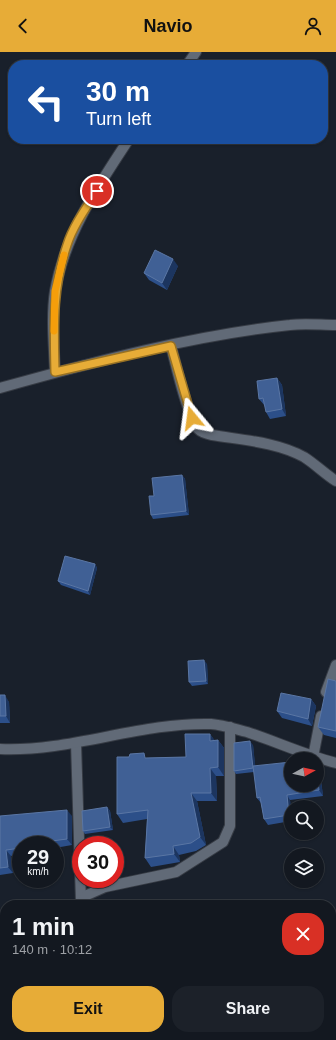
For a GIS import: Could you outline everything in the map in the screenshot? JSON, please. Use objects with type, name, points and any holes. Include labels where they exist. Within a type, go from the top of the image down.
[{"type":"street","points":[[55,372],[53,318],[55,291],[67,244],[81,216],[126,144]]},
{"type":"street","points":[[0,388],[55,372],[171,346],[292,324],[336,325]]},
{"type":"street","points":[[171,346],[192,418],[199,429],[212,435],[264,444],[288,450],[304,458],[336,482]]},
{"type":"street","points":[[314,752],[327,686],[336,665]]},
{"type":"street","points":[[0,749],[36,749],[76,743],[150,728],[172,725],[213,724],[230,727],[281,743],[302,752]]},
{"type":"street","points":[[83,900],[87,895],[105,887],[176,872],[224,842],[230,826],[230,727]]},
{"type":"street","points":[[76,743],[80,900]]},
{"type":"street","points":[[324,760],[336,763]]},
{"type":"building","points":[[155,250],[173,259],[162,283],[144,273]]},
{"type":"building","points":[[277,378],[282,409],[266,412],[263,398],[259,399],[257,381]]},
{"type":"building","points":[[182,475],[186,511],[151,515],[149,496],[154,496],[152,478]]},
{"type":"building","points":[[65,556],[95,564],[88,591],[58,581]]},
{"type":"building","points":[[204,660],[206,681],[189,682],[188,661]]},
{"type":"building","points":[[328,679],[336,681],[336,731],[318,727]]},
{"type":"building","points":[[281,693],[311,699],[308,719],[277,711]]},
{"type":"building","points":[[0,695],[5,695],[6,716],[0,716]]},
{"type":"building","points":[[185,734],[210,734],[210,741],[218,740],[218,767],[210,768],[211,793],[191,793],[200,837],[191,843],[173,846],[174,854],[145,858],[148,810],[117,814],[117,757],[129,757],[130,754],[144,753],[145,758],[186,757]]},
{"type":"building","points":[[250,741],[253,768],[234,771],[234,743]]},
{"type":"building","points":[[284,763],[284,792],[306,792],[287,795],[288,800],[284,800],[284,816],[264,819],[260,797],[257,798],[253,766]]},
{"type":"building","points":[[107,807],[110,827],[83,831],[82,811]]},
{"type":"building","points":[[67,810],[67,839],[64,839],[64,836],[12,836],[12,849],[6,850],[8,867],[0,868],[0,816]]},
{"type":"slow traffic","points":[[54,331],[53,318],[55,291],[64,255]]},
{"type":"route","points":[[97,191],[81,216],[67,244],[55,291],[53,318],[55,372],[171,346],[192,418]]}]
